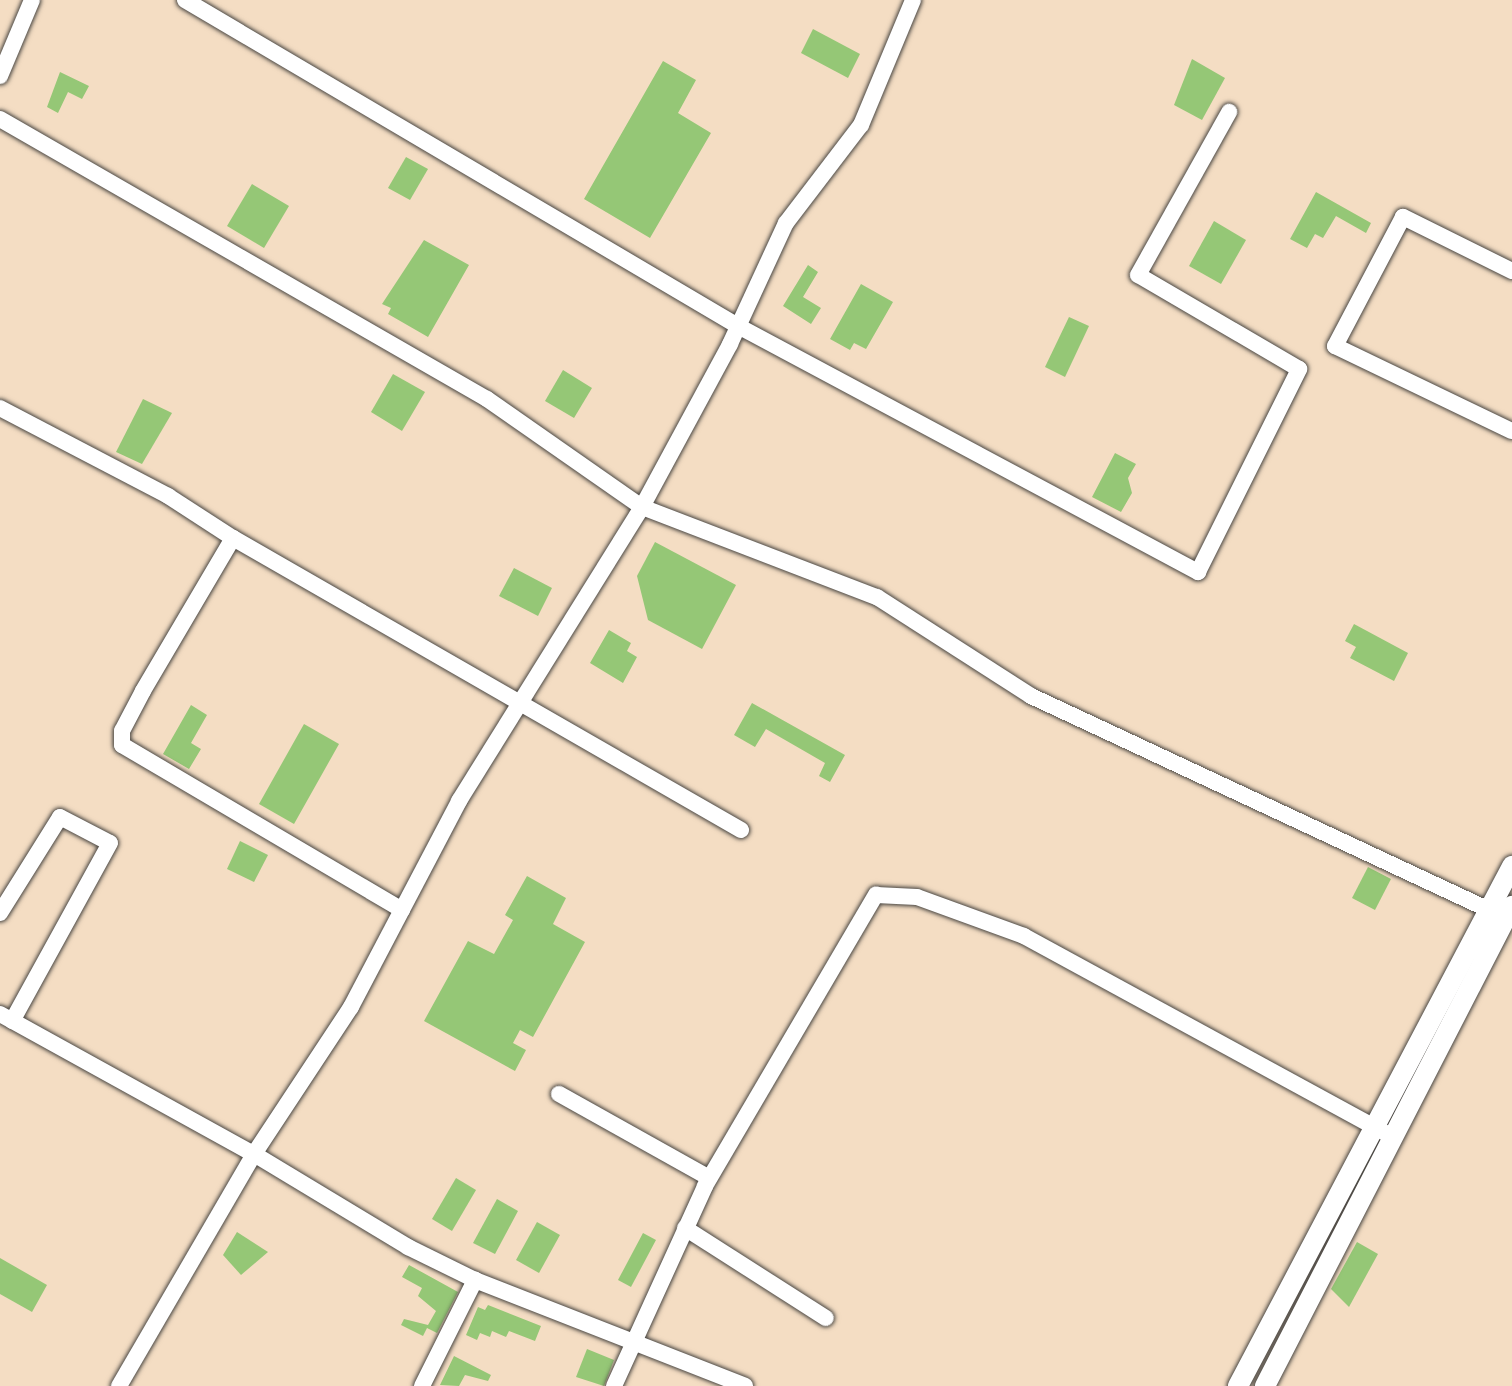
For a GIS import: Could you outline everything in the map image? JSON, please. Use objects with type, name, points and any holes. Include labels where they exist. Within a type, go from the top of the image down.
[{"type":"street","points":[[0,76],[32,0]]},
{"type":"street","points":[[185,0],[738,326],[1198,572],[1299,369],[1138,275],[1229,112]]},
{"type":"street","points":[[119,1386],[254,1154],[351,1007],[459,801],[642,507],[738,326],[786,223],[861,125],[913,0]]},
{"type":"street","points":[[0,119],[487,399],[642,507],[877,597],[1031,696],[1505,914]]},
{"type":"street","points":[[1512,271],[1403,217],[1335,346],[1512,431]]},
{"type":"street","points":[[0,408],[168,496],[233,538],[741,830]]},
{"type":"street","points":[[233,538],[143,691],[122,731],[122,745],[402,910]]},
{"type":"street","points":[[0,913],[60,817],[110,843],[6,1017],[254,1154],[408,1247],[475,1280],[745,1386]]},
{"type":"street","points":[[1265,1386],[1505,914],[1512,866]]},
{"type":"street","points":[[614,1386],[709,1178],[876,895],[917,897],[1024,936],[1393,1138]]},
{"type":"street","points":[[1238,1386],[1374,1125],[1505,914]]},
{"type":"street","points":[[559,1094],[709,1178]]},
{"type":"street","points":[[685,1228],[826,1318]]},
{"type":"street","points":[[422,1386],[475,1280]]},
{"type":"green space","points":[[813,29],[860,54],[848,78],[801,53]]},
{"type":"green space","points":[[1192,59],[1225,78],[1202,120],[1174,105]]},
{"type":"green space","points":[[663,61],[696,80],[678,113],[711,133],[650,238],[584,199]]},
{"type":"green space","points":[[60,72],[89,86],[82,99],[68,92],[58,113],[47,107]]},
{"type":"green space","points":[[406,157],[428,169],[410,200],[388,188]]},
{"type":"green space","points":[[252,184],[289,206],[264,248],[227,226]]},
{"type":"green space","points":[[1316,192],[1371,223],[1366,233],[1336,216],[1323,238],[1315,234],[1307,248],[1290,239]]},
{"type":"green space","points":[[1214,221],[1246,240],[1221,284],[1189,266]]},
{"type":"green space","points":[[424,240],[469,265],[428,337],[388,314],[391,308],[382,304]]},
{"type":"green space","points":[[808,265],[818,272],[803,297],[821,308],[811,324],[783,306]]},
{"type":"green space","points":[[861,284],[893,302],[866,349],[854,343],[850,350],[830,339]]},
{"type":"green space","points":[[1069,317],[1089,326],[1065,377],[1045,367]]},
{"type":"green space","points":[[563,370],[592,388],[574,418],[545,401]]},
{"type":"green space","points":[[393,374],[425,392],[402,431],[371,412]]},
{"type":"green space","points":[[143,399],[172,413],[142,464],[116,452]]},
{"type":"green space","points":[[1115,453],[1136,464],[1128,478],[1132,493],[1121,512],[1092,497]]},
{"type":"green space","points":[[655,542],[736,585],[702,649],[648,620],[637,576]]},
{"type":"green space","points":[[514,568],[552,588],[538,616],[499,596]]},
{"type":"green space","points":[[1354,624],[1408,653],[1394,681],[1350,658],[1356,647],[1345,641]]},
{"type":"green space","points":[[609,630],[631,643],[627,651],[637,657],[623,683],[590,663]]},
{"type":"green space","points":[[752,703],[845,755],[830,782],[819,776],[825,763],[766,729],[755,747],[734,735]]},
{"type":"green space","points":[[191,705],[207,715],[191,743],[201,749],[189,769],[163,754]]},
{"type":"green space","points":[[304,724],[339,744],[294,824],[259,804]]},
{"type":"green space","points":[[240,841],[268,855],[254,882],[227,869]]},
{"type":"green space","points":[[1368,867],[1391,879],[1375,910],[1352,898]]},
{"type":"green space","points":[[527,876],[566,898],[553,924],[585,942],[533,1037],[520,1030],[513,1043],[526,1050],[515,1071],[424,1021],[468,941],[494,954],[513,920],[505,915]]},
{"type":"green space","points":[[456,1178],[476,1190],[452,1231],[432,1219]]},
{"type":"green space","points":[[497,1199],[518,1211],[495,1254],[473,1243]]},
{"type":"green space","points":[[537,1222],[560,1235],[539,1273],[516,1260]]},
{"type":"green space","points":[[237,1232],[268,1252],[241,1275],[223,1255]]},
{"type":"green space","points":[[643,1233],[656,1240],[631,1287],[618,1280]]},
{"type":"green space","points":[[1357,1242],[1378,1254],[1349,1307],[1331,1289]]},
{"type":"green space","points":[[0,1258],[47,1285],[32,1312],[0,1294]]},
{"type":"green space","points":[[409,1265],[458,1292],[437,1333],[427,1328],[423,1336],[401,1325],[404,1319],[428,1325],[436,1311],[418,1296],[422,1288],[402,1277]]},
{"type":"green space","points":[[488,1305],[541,1326],[535,1341],[509,1331],[506,1337],[492,1331],[490,1337],[480,1333],[477,1340],[466,1335],[478,1307],[485,1310]]},
{"type":"green space","points":[[587,1349],[614,1360],[604,1386],[576,1377]]},
{"type":"green space","points":[[454,1356],[491,1375],[488,1381],[465,1375],[459,1386],[440,1385]]}]
